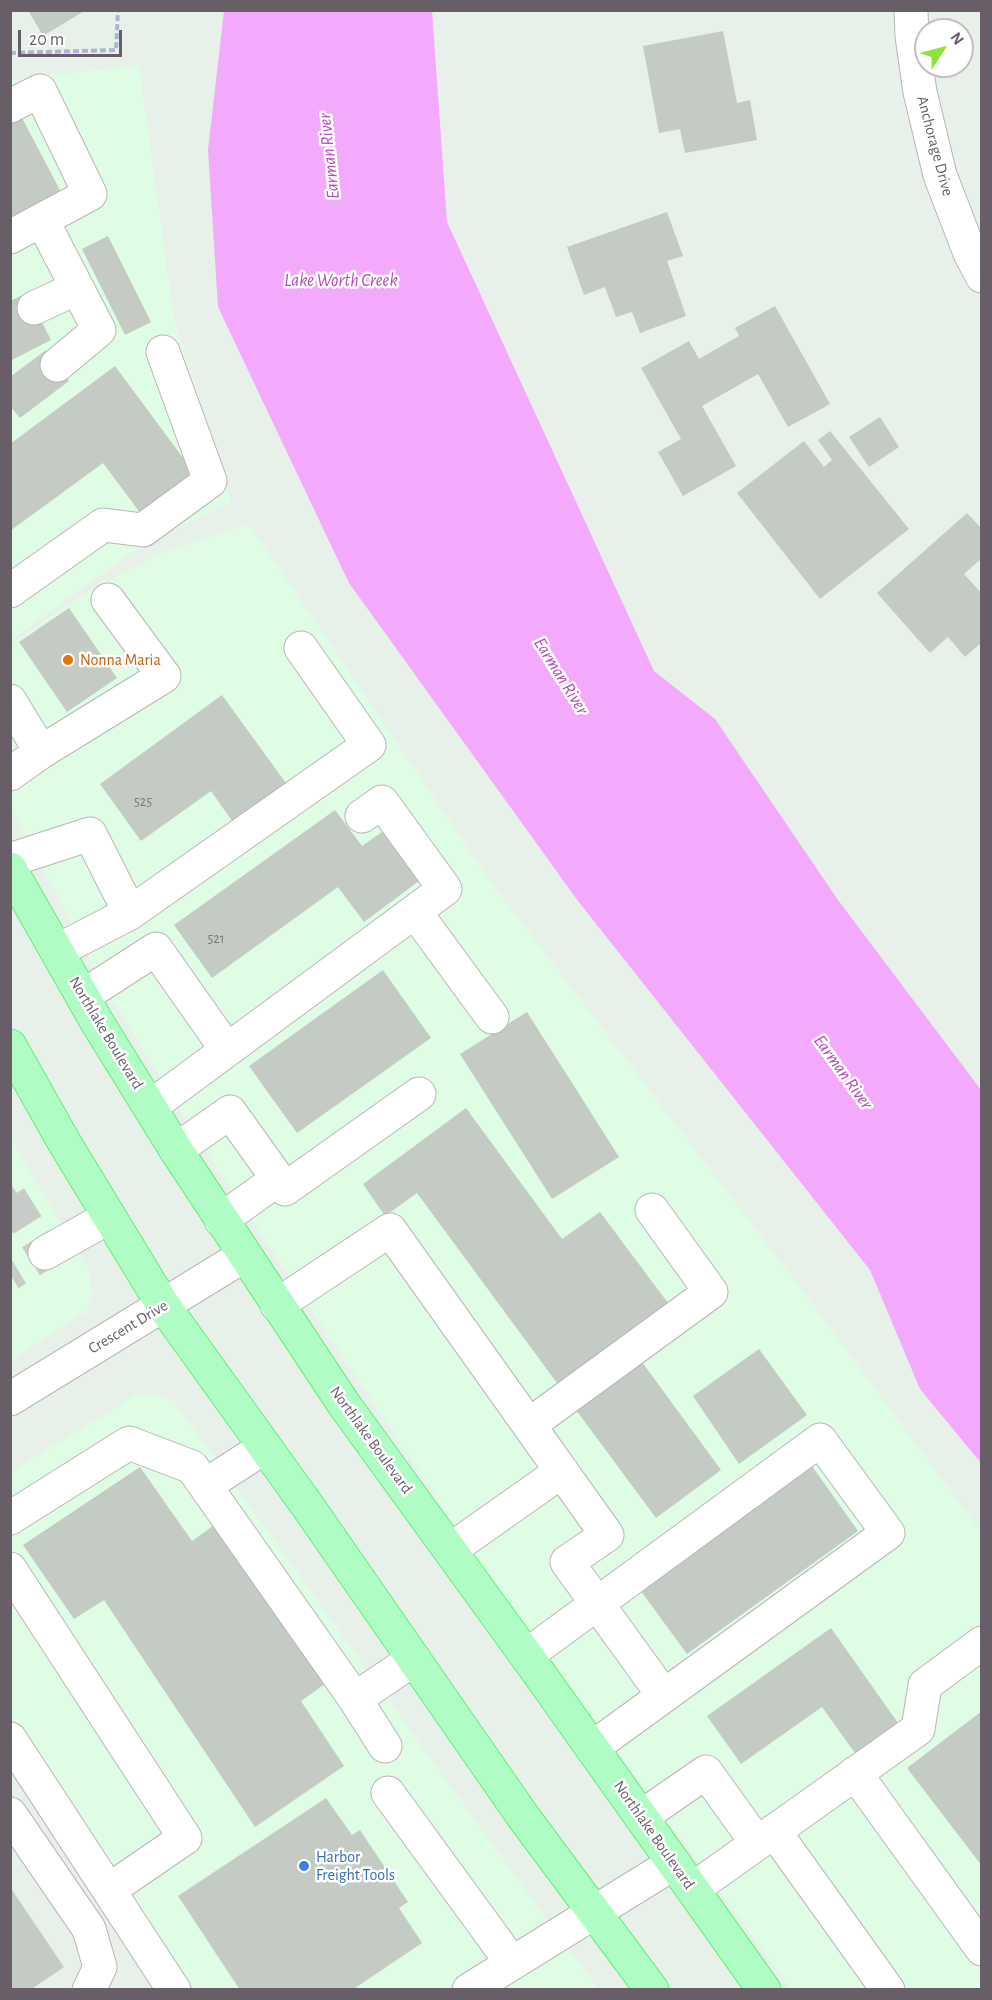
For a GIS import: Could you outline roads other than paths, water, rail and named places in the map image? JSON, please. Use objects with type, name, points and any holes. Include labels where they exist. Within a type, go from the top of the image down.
[{"type":"main road","name":"Northlake Boulevard","points":[[10,869],[176,1150],[277,1305],[343,1402],[764,1989]]},
{"type":"main road","points":[[10,1046],[64,1142],[163,1305],[522,1815],[652,1989]]},
{"type":"street","name":"Anchorage Drive","points":[[911,10],[912,36],[920,93],[940,174],[981,276]]},
{"type":"street","points":[[10,106],[40,91],[90,194],[10,237]]},
{"type":"street","points":[[42,220],[99,330],[57,365]]},
{"type":"street","points":[[34,308],[77,288]]},
{"type":"street","points":[[10,591],[103,525],[143,530],[210,481],[163,352]]},
{"type":"street","points":[[10,774],[41,752],[164,676],[108,600]]},
{"type":"street","points":[[57,951],[130,913],[369,745],[301,648]]},
{"type":"street","points":[[10,701],[41,752]]},
{"type":"street","points":[[150,1107],[445,889],[382,802],[362,816]]},
{"type":"street","points":[[10,860],[90,834],[130,913]]},
{"type":"street","points":[[415,912],[492,1017]]},
{"type":"street","points":[[83,996],[156,949],[227,1050]]},
{"type":"street","points":[[176,1150],[230,1112],[285,1189],[419,1094]]},
{"type":"street","points":[[221,1220],[278,1179]]},
{"type":"street","points":[[530,1425],[711,1292],[652,1210]]},
{"type":"street","points":[[45,1253],[109,1217]]},
{"type":"street","points":[[277,1305],[390,1230],[607,1534],[567,1562],[664,1696]]},
{"type":"street","name":"Crescent Drive","points":[[10,1399],[245,1255]]},
{"type":"street","points":[[526,1655],[820,1440],[888,1533],[592,1748]]},
{"type":"street","points":[[10,1518],[129,1443],[192,1467],[354,1698],[385,1746]]},
{"type":"street","points":[[206,1485],[265,1447]]},
{"type":"street","points":[[450,1550],[562,1471]]},
{"type":"street","points":[[10,1569],[186,1838],[109,1890]]},
{"type":"street","points":[[469,1989],[595,1912],[683,1876],[765,1837],[918,1729],[925,1685],[981,1643]]},
{"type":"street","points":[[354,1698],[414,1659]]},
{"type":"street","points":[[10,1739],[174,1989]]},
{"type":"street","points":[[641,1817],[706,1772],[765,1837],[888,1989]]},
{"type":"street","points":[[855,1773],[981,1949]]},
{"type":"street","points":[[388,1793],[512,1963]]},
{"type":"street","points":[[10,1814],[89,1929],[100,1967],[89,1989]]},
{"type":"water","name":"Lake Worth Creek","points":[[224,11],[432,11],[447,222],[654,671],[715,719],[838,900],[981,1090],[981,1463],[920,1389],[870,1270],[578,901],[349,583],[218,307],[208,150]]},
{"type":"tunnel","points":[[10,1197],[45,1253],[10,1274]]},
{"type":"place","name":"Nonna Maria","points":[[68,660]]},
{"type":"place","name":"Harbor Freight Tools","points":[[304,1866]]},
{"type":"water label","name":"Earman River","points":[[329,156]]},
{"type":"water label","name":"Earman River","points":[[561,676]]},
{"type":"water label","name":"Earman River","points":[[843,1072]]}]
